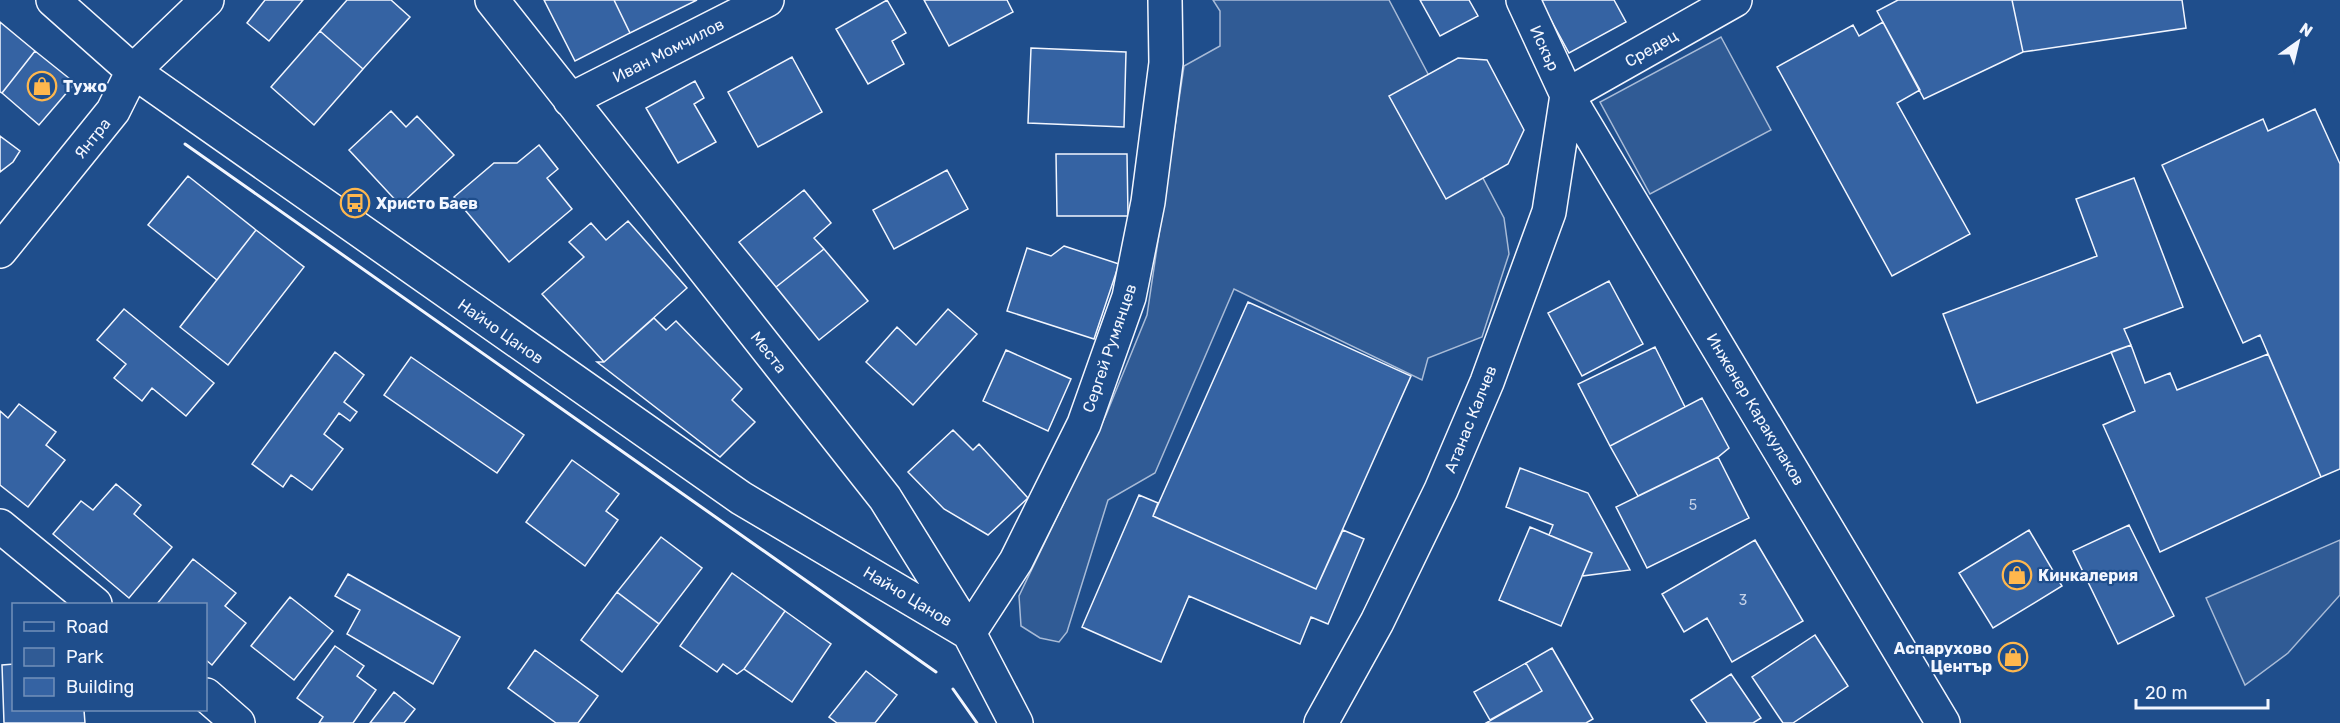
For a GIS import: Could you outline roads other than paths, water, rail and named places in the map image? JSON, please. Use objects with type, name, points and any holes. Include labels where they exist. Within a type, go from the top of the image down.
[{"type":"street","name":"Найчо Цанов","points":[[53,0],[133,70],[741,498],[969,633]]},
{"type":"street","name":"Янтра","points":[[0,251],[12,216],[113,111],[133,70],[207,0]]},
{"type":"street","name":"Места","points":[[492,0],[885,498],[969,633],[1016,723]]},
{"type":"street","name":"Иван Момчилов","points":[[570,100],[768,0]]},
{"type":"street","name":"Сергей Румянцев","points":[[969,633],[1016,561],[1084,424],[1129,297],[1148,202],[1166,63],[1165,0]]},
{"type":"street","name":"Искър","points":[[1523,0],[1568,95]]},
{"type":"street","name":"Средец","points":[[1568,95],[1735,0]]},
{"type":"street","name":"Атанас Калчев","points":[[1321,723],[1377,622],[1441,490],[1487,382],[1549,212],[1568,95]]},
{"type":"street","name":"Инженер Каракулаков","points":[[1568,95],[1943,723]]},
{"type":"street","points":[[0,526],[94,603]]},
{"type":"street","points":[[207,696],[238,723]]},
{"type":"place","name":"Тужо","points":[[42,86]]},
{"type":"place","name":"Христо Баев","points":[[355,203]]},
{"type":"place","name":"Кинкалерия","points":[[2017,575]]},
{"type":"place","name":"Аспарухово Център","points":[[2013,657]]}]
